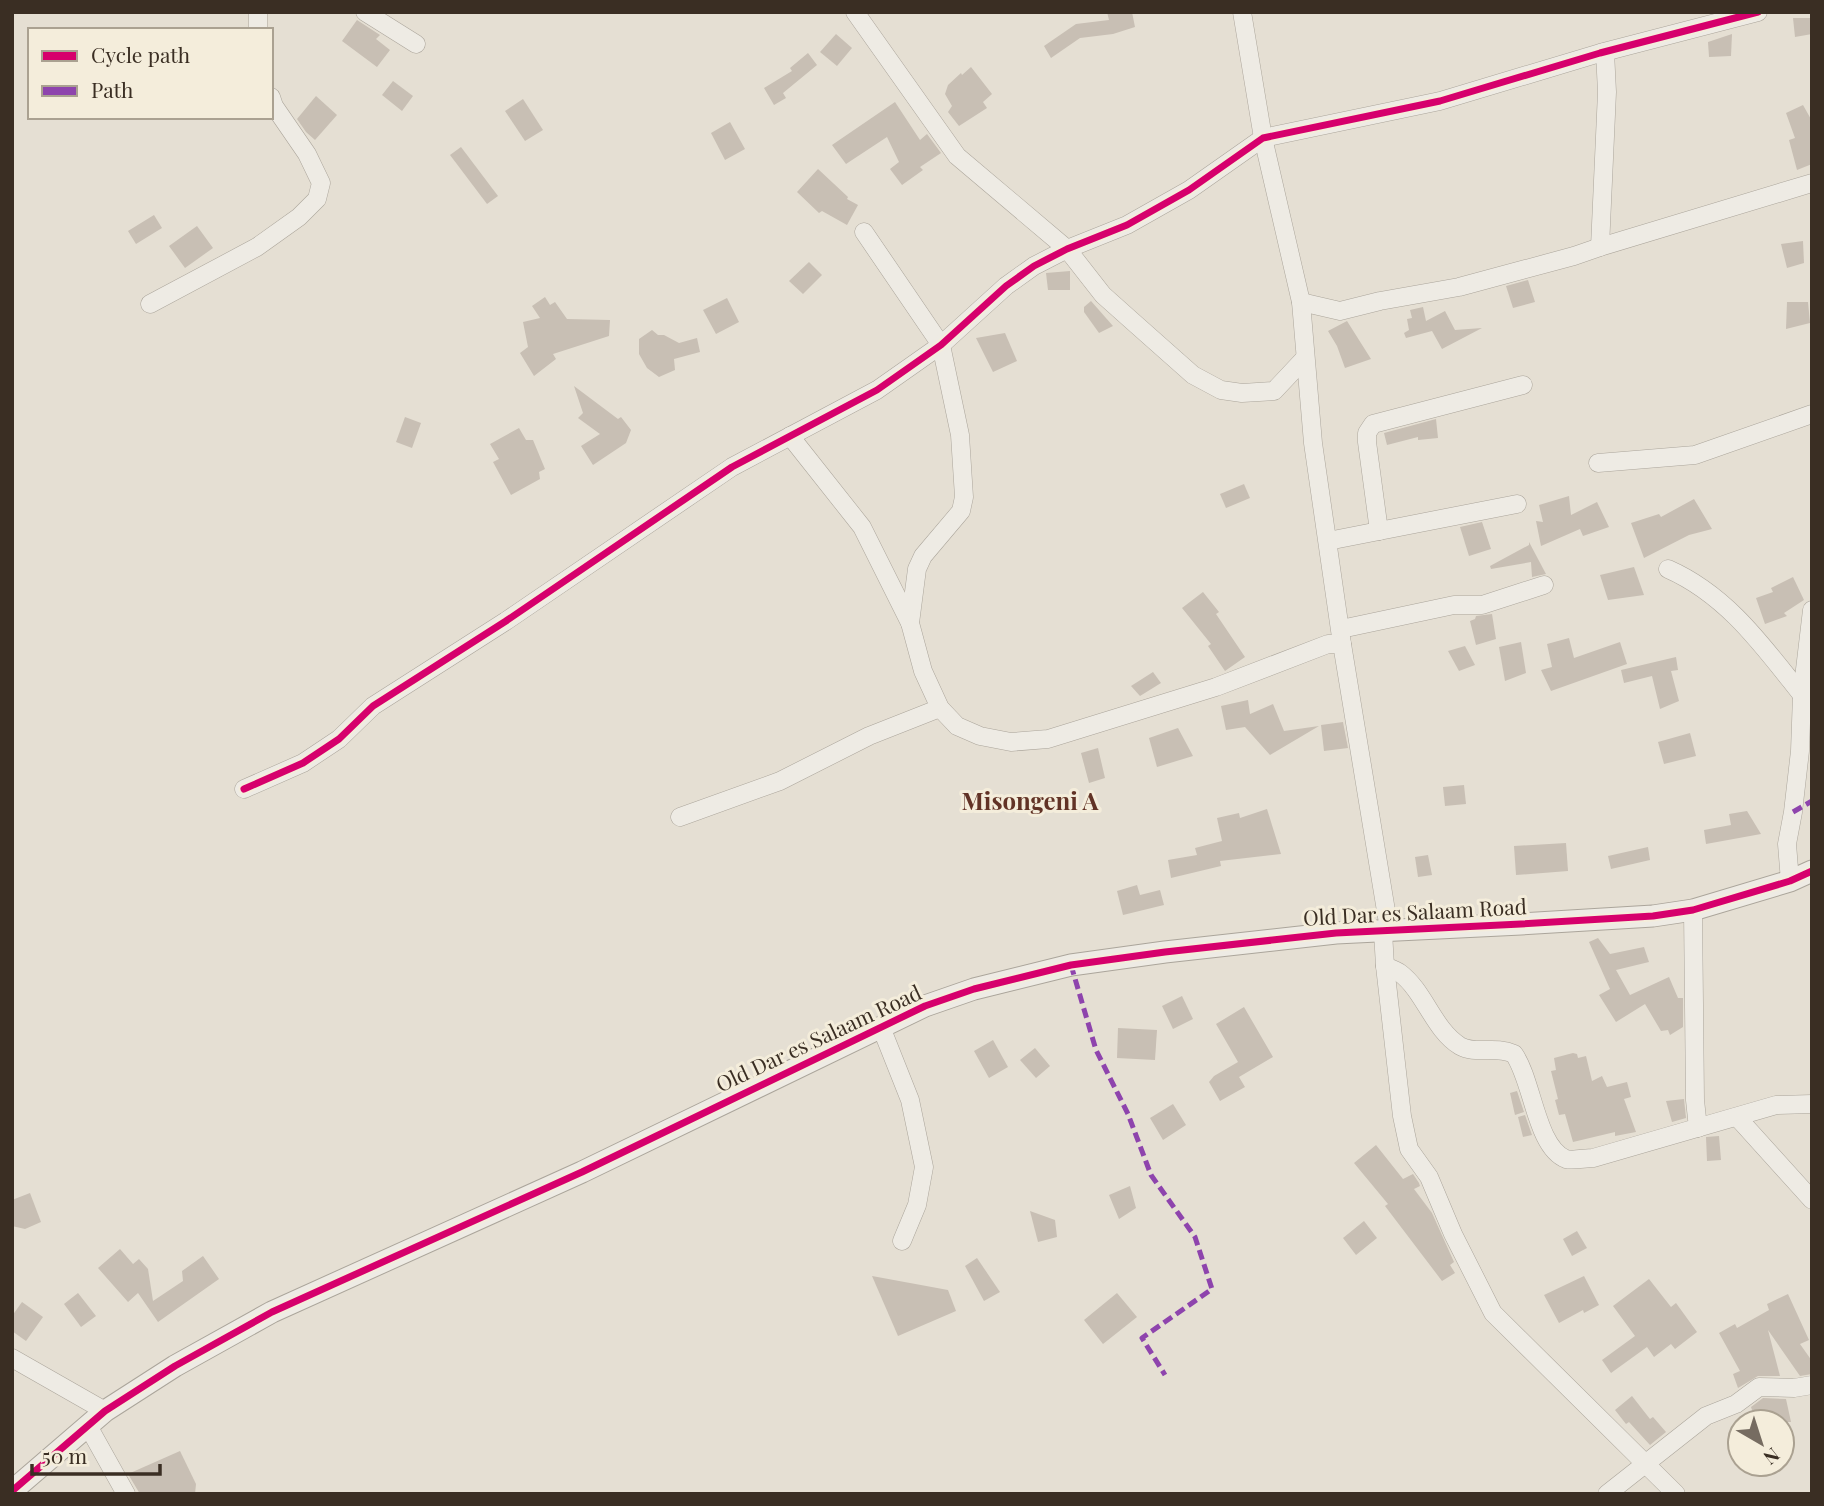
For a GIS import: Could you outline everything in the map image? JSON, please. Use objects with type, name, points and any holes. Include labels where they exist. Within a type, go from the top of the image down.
[{"type":"street","points":[[365,12],[416,44]]},
{"type":"street","points":[[855,12],[957,156],[1067,249],[1104,295],[1193,375],[1220,390],[1242,393],[1274,391],[1305,358]]},
{"type":"street","points":[[1242,12],[1263,138],[1301,302],[1313,443],[1386,931],[1385,966],[1402,1116],[1409,1149],[1429,1177],[1453,1234],[1493,1313],[1676,1494]]},
{"type":"street","points":[[244,789],[303,763],[340,739],[373,706],[506,621],[732,467],[877,390],[941,345],[1006,286],[1034,267],[1067,249],[1127,225],[1189,190],[1263,138],[1440,101],[1605,52],[1758,12]]},
{"type":"street","points":[[1600,247],[1607,93],[1605,52]]},
{"type":"street","points":[[150,304],[257,247],[299,217],[317,199],[321,183],[307,154],[273,103]]},
{"type":"street","points":[[1301,302],[1340,311],[1459,287],[1574,257],[1812,183]]},
{"type":"street","points":[[864,232],[941,345],[960,435],[964,497],[961,511],[923,556],[917,569],[910,623]]},
{"type":"street","points":[[1379,531],[1367,442],[1367,433],[1373,424],[1523,385]]},
{"type":"street","points":[[1598,463],[1695,455],[1812,414]]},
{"type":"street","points":[[790,436],[862,527],[910,623],[923,671],[940,708],[957,726],[980,736],[1011,742],[1048,739],[1216,687],[1328,645],[1342,636],[1454,605],[1482,605],[1544,585]]},
{"type":"street","points":[[1328,541],[1517,504]]},
{"type":"street","points":[[1668,569],[1711,593],[1725,606],[1769,653],[1802,695]]},
{"type":"street","points":[[1790,881],[1787,844],[1800,751],[1802,695],[1812,610]]},
{"type":"street","points":[[680,817],[780,781],[869,736],[940,708]]},
{"type":"street","name":"Old Dar es Salaam Road","points":[[12,1491],[105,1411],[175,1366],[272,1312],[582,1172],[925,1006],[974,989],[1071,965],[1336,933],[1653,916],[1693,910],[1790,881],[1812,871]]},
{"type":"street","points":[[1693,910],[1695,1100],[1698,1128]]},
{"type":"street","points":[[1385,966],[1400,973],[1438,1023],[1462,1047],[1472,1050],[1495,1048],[1514,1054],[1525,1073],[1541,1129],[1554,1151],[1568,1160],[1593,1158],[1776,1105],[1812,1104]]},
{"type":"street","points":[[881,1027],[910,1100],[924,1167],[917,1205],[902,1241]]},
{"type":"street","points":[[1737,1117],[1812,1200]]},
{"type":"street","points":[[12,1358],[105,1411]]},
{"type":"street","points":[[1607,1494],[1706,1416],[1735,1404],[1759,1387],[1794,1388],[1812,1385]]},
{"type":"street","points":[[88,1426],[126,1494]]},
{"type":"building","points":[[1107,12],[1132,12],[1135,27],[1113,34],[1080,38],[1051,58],[1044,46],[1076,24],[1109,20]]},
{"type":"building","points":[[1793,18],[1812,18],[1812,34],[1795,37]]},
{"type":"building","points":[[357,20],[380,35],[376,39],[390,50],[377,67],[342,41]]},
{"type":"building","points":[[836,34],[852,48],[837,66],[820,52]]},
{"type":"building","points":[[1732,34],[1731,56],[1709,57],[1708,42]]},
{"type":"building","points":[[808,53],[817,65],[783,93],[786,98],[774,105],[764,88],[792,71],[790,68]]},
{"type":"building","points":[[971,67],[992,94],[983,102],[987,108],[959,126],[948,112],[952,106],[945,94],[948,85]]},
{"type":"building","points":[[393,81],[413,96],[402,111],[382,95]]},
{"type":"building","points":[[316,96],[337,115],[315,140],[297,119]]},
{"type":"building","points":[[523,99],[543,130],[525,141],[505,111]]},
{"type":"building","points":[[895,102],[920,140],[927,134],[941,153],[920,167],[923,170],[902,185],[890,169],[899,162],[887,137],[846,164],[832,145]]},
{"type":"building","points":[[1803,105],[1812,121],[1812,164],[1797,170],[1789,140],[1795,138],[1786,113]]},
{"type":"building","points":[[730,122],[745,149],[725,160],[711,133]]},
{"type":"building","points":[[461,147],[498,196],[487,204],[450,155]]},
{"type":"building","points":[[818,169],[848,197],[847,199],[858,205],[847,225],[822,211],[819,213],[797,192]]},
{"type":"building","points":[[154,215],[162,228],[136,244],[128,231]]},
{"type":"building","points":[[197,226],[213,248],[185,268],[169,246]]},
{"type":"building","points":[[1803,241],[1804,263],[1787,268],[1781,244]]},
{"type":"building","points":[[809,262],[822,275],[803,294],[789,281]]},
{"type":"building","points":[[1070,271],[1070,290],[1048,290],[1046,273]]},
{"type":"building","points":[[1528,280],[1535,302],[1513,308],[1506,286]]},
{"type":"building","points":[[545,297],[550,305],[555,302],[567,319],[610,320],[609,336],[553,354],[556,359],[534,376],[520,353],[528,347],[523,322],[540,318],[532,306]]},
{"type":"building","points":[[727,298],[739,322],[716,334],[703,310]]},
{"type":"building","points":[[1091,301],[1113,326],[1099,333],[1084,312],[1084,307]]},
{"type":"building","points":[[1787,302],[1808,302],[1810,323],[1786,329]]},
{"type":"building","points":[[1423,307],[1426,321],[1445,311],[1455,330],[1482,328],[1442,349],[1432,331],[1406,338],[1404,333],[1409,330],[1407,319],[1412,318],[1410,310]]},
{"type":"building","points":[[1347,321],[1371,359],[1345,368],[1328,331]]},
{"type":"building","points":[[652,330],[679,343],[697,338],[700,352],[674,359],[675,370],[659,377],[647,368],[639,354],[639,339]]},
{"type":"building","points":[[1005,333],[1017,361],[993,372],[976,338]]},
{"type":"building","points":[[574,386],[618,419],[621,417],[631,430],[626,443],[593,465],[581,446],[600,434],[578,418],[583,413]]},
{"type":"building","points":[[405,417],[421,423],[412,448],[396,442]]},
{"type":"building","points":[[1436,419],[1438,438],[1418,440],[1418,437],[1387,445],[1384,433]]},
{"type":"building","points":[[519,428],[526,440],[533,440],[545,469],[539,472],[540,479],[511,495],[493,462],[499,459],[490,444]]},
{"type":"building","points":[[1244,484],[1250,498],[1226,508],[1220,494]]},
{"type":"building","points":[[1569,496],[1571,515],[1597,502],[1609,527],[1583,536],[1580,529],[1541,546],[1536,521],[1543,522],[1539,505]]},
{"type":"building","points":[[1694,499],[1712,529],[1689,535],[1644,558],[1631,523],[1659,514],[1661,517]]},
{"type":"building","points":[[1482,522],[1491,549],[1469,556],[1460,527]]},
{"type":"building","points":[[1529,542],[1546,574],[1532,577],[1531,562],[1491,569],[1490,566],[1529,545]]},
{"type":"building","points":[[1634,567],[1644,595],[1608,600],[1600,575]]},
{"type":"building","points":[[1793,577],[1804,600],[1784,613],[1787,616],[1765,624],[1756,598],[1773,592],[1771,588]]},
{"type":"building","points":[[1203,592],[1219,612],[1216,614],[1245,657],[1225,671],[1208,646],[1211,644],[1182,608]]},
{"type":"building","points":[[1492,614],[1496,639],[1476,645],[1470,621],[1476,616]]},
{"type":"building","points":[[1569,638],[1574,658],[1620,642],[1627,664],[1551,691],[1541,670],[1552,667],[1547,644]]},
{"type":"building","points":[[1521,642],[1526,673],[1505,681],[1499,647]]},
{"type":"building","points":[[1465,646],[1475,665],[1459,671],[1448,651]]},
{"type":"building","points":[[1676,657],[1678,670],[1671,671],[1679,701],[1660,709],[1652,676],[1624,683],[1621,670]]},
{"type":"building","points":[[1153,672],[1161,683],[1140,696],[1131,686]]},
{"type":"building","points":[[1248,700],[1250,714],[1273,704],[1284,731],[1319,726],[1270,755],[1245,727],[1226,730],[1221,706]]},
{"type":"building","points":[[1343,722],[1348,748],[1324,751],[1321,725]]},
{"type":"building","points":[[1178,728],[1193,756],[1157,767],[1149,738]]},
{"type":"building","points":[[1690,733],[1696,756],[1664,764],[1658,742]]},
{"type":"building","points":[[1098,748],[1105,778],[1089,783],[1081,753]]},
{"type":"building","points":[[1464,785],[1466,804],[1445,806],[1443,787]]},
{"type":"building","points":[[1267,809],[1281,854],[1220,861],[1221,866],[1171,878],[1168,860],[1197,855],[1195,848],[1222,841],[1217,818],[1239,813],[1240,818]]},
{"type":"building","points":[[1747,811],[1761,834],[1706,844],[1704,830],[1731,825],[1729,814]]},
{"type":"building","points":[[1566,843],[1568,871],[1516,875],[1514,846]]},
{"type":"building","points":[[1648,847],[1650,860],[1611,869],[1608,856]]},
{"type":"building","points":[[1428,855],[1432,875],[1418,877],[1415,857]]},
{"type":"building","points":[[1137,885],[1140,895],[1160,890],[1164,905],[1123,915],[1117,891]]},
{"type":"building","points":[[1598,938],[1610,954],[1644,947],[1649,962],[1616,970],[1630,995],[1669,977],[1678,998],[1683,998],[1683,1027],[1670,1035],[1668,1030],[1661,1031],[1645,1004],[1616,1022],[1599,995],[1610,989],[1589,942]]},
{"type":"building","points":[[1182,996],[1193,1019],[1173,1029],[1162,1006]]},
{"type":"building","points":[[1244,1007],[1273,1057],[1239,1077],[1245,1087],[1220,1101],[1209,1082],[1214,1076],[1238,1062],[1216,1024]]},
{"type":"building","points":[[1118,1028],[1157,1030],[1155,1060],[1117,1058]]},
{"type":"building","points":[[993,1040],[1008,1067],[989,1078],[974,1051]]},
{"type":"building","points":[[1035,1048],[1050,1066],[1036,1078],[1020,1060]]},
{"type":"building","points":[[1577,1054],[1578,1058],[1586,1056],[1592,1081],[1602,1076],[1607,1087],[1627,1082],[1631,1097],[1624,1099],[1636,1132],[1615,1136],[1615,1132],[1573,1142],[1565,1114],[1559,1115],[1551,1071],[1556,1070],[1554,1058]]},
{"type":"building","points":[[1517,1091],[1524,1112],[1515,1115],[1510,1093]]},
{"type":"building","points":[[1684,1099],[1686,1118],[1672,1122],[1666,1101]]},
{"type":"building","points":[[1173,1104],[1186,1125],[1163,1140],[1150,1118]]},
{"type":"building","points":[[1525,1115],[1532,1135],[1523,1137],[1518,1117]]},
{"type":"building","points":[[1719,1136],[1721,1160],[1707,1161],[1706,1137]]},
{"type":"building","points":[[1376,1145],[1403,1179],[1413,1174],[1419,1183],[1420,1186],[1414,1189],[1432,1213],[1454,1262],[1450,1265],[1455,1273],[1442,1281],[1385,1206],[1388,1204],[1354,1163]]},
{"type":"building","points":[[1130,1186],[1136,1208],[1119,1219],[1109,1195]]},
{"type":"building","points":[[30,1193],[41,1222],[25,1229],[12,1226],[12,1200]]},
{"type":"building","points":[[1030,1211],[1055,1220],[1057,1237],[1038,1242]]},
{"type":"building","points":[[1364,1221],[1377,1238],[1356,1255],[1343,1238]]},
{"type":"building","points":[[1577,1231],[1587,1248],[1572,1256],[1563,1239]]},
{"type":"building","points":[[120,1249],[133,1264],[139,1259],[148,1269],[153,1301],[183,1281],[182,1271],[203,1256],[219,1279],[158,1322],[138,1293],[128,1302],[98,1268]]},
{"type":"building","points":[[977,1258],[1000,1292],[984,1301],[965,1266]]},
{"type":"building","points":[[872,1276],[948,1290],[956,1311],[898,1336]]},
{"type":"building","points":[[1584,1276],[1599,1305],[1559,1323],[1544,1295]]},
{"type":"building","points":[[1649,1279],[1671,1307],[1676,1303],[1697,1332],[1675,1349],[1671,1344],[1654,1357],[1647,1347],[1611,1373],[1602,1360],[1635,1336],[1613,1306]]},
{"type":"building","points":[[78,1293],[96,1316],[81,1327],[64,1304]]},
{"type":"building","points":[[1117,1293],[1137,1317],[1103,1344],[1084,1320]]},
{"type":"building","points":[[1788,1294],[1809,1340],[1800,1344],[1812,1361],[1812,1374],[1800,1376],[1768,1330],[1780,1376],[1758,1376],[1738,1388],[1733,1374],[1740,1371],[1719,1333],[1735,1324],[1737,1328],[1769,1310],[1767,1304]]},
{"type":"building","points":[[22,1302],[43,1317],[26,1341],[12,1331],[12,1316]]},
{"type":"building","points":[[1632,1396],[1650,1419],[1653,1417],[1666,1432],[1650,1445],[1629,1422],[1626,1424],[1615,1410]]},
{"type":"building","points":[[1763,1398],[1786,1399],[1788,1408],[1751,1408]]},
{"type":"building","points":[[180,1451],[196,1484],[195,1494],[140,1494],[128,1474]]},
{"type":"marked path","points":[[1793,812],[1812,801]]},
{"type":"marked path","points":[[1071,965],[1096,1050],[1128,1114],[1151,1175],[1195,1237],[1212,1289],[1142,1338],[1165,1375]]},
{"type":"cycle path","points":[[244,789],[303,763],[339,739],[373,706],[506,621],[732,467],[877,390],[941,345],[1006,286],[1034,266],[1067,249],[1127,225],[1189,190],[1263,138],[1440,101],[1600,53],[1758,12]]},
{"type":"cycle path","points":[[12,1491],[105,1411],[175,1366],[272,1312],[582,1172],[925,1006],[974,989],[1071,965],[1336,933],[1653,916],[1693,910],[1790,881],[1812,871]]},
{"type":"district","name":"Misongeni A","points":[[1030,802]]}]
